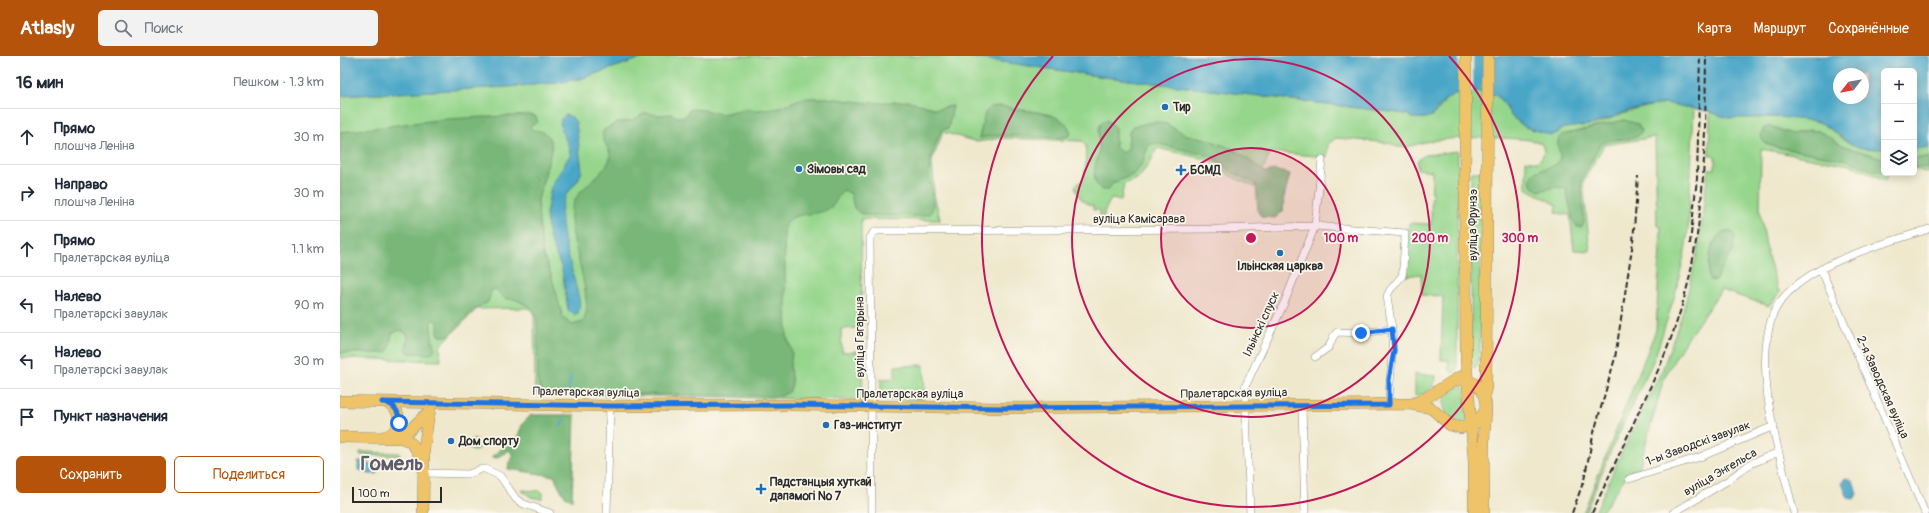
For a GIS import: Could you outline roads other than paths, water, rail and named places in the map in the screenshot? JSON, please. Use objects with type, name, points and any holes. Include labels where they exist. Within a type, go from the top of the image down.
[{"type":"main road","name":"вуліца Фрунзэ","points":[[1466,56],[1464,171],[1466,360],[1474,462],[1474,513]]},
{"type":"main road","name":"вуліца Фрунзэ","points":[[1484,513],[1488,56]]},
{"type":"main road","points":[[1444,419],[1440,413],[1438,400],[1450,384],[1463,372],[1466,360]]},
{"type":"main road","points":[[1450,384],[1467,380],[1474,383],[1484,395]]},
{"type":"main road","name":"Пралетарская вуліца","points":[[1415,405],[1450,384]]},
{"type":"main road","name":"Пралетарская вуліца","points":[[340,401],[437,404],[610,406],[790,405],[1002,408],[1220,407],[1246,405],[1415,405],[1431,408],[1455,427],[1472,426]]},
{"type":"main road","points":[[381,438],[394,432],[398,426],[399,419],[393,406],[382,402]]},
{"type":"main road","points":[[410,402],[424,449]]},
{"type":"main road","points":[[401,438],[437,404]]},
{"type":"main road","name":"вуліца Фрунзэ","points":[[1415,405],[1432,413],[1444,426],[1464,437],[1469,444],[1474,462]]},
{"type":"main road","points":[[423,513],[424,449],[429,412]]},
{"type":"main road","points":[[1472,426],[1480,420],[1485,412]]},
{"type":"main road","points":[[340,437],[401,438],[407,440],[417,449],[423,471]]},
{"type":"street","name":"Ільінскі спуск","points":[[1250,513],[1245,391],[1247,381],[1285,301],[1315,226],[1322,160]]},
{"type":"street","name":"вуліца Камісарава","points":[[873,233],[877,231],[1218,229],[1315,226],[1405,233],[1402,276],[1387,296],[1392,329]]},
{"type":"street","points":[[1794,513],[1768,401],[1766,354],[1772,316],[1779,303],[1797,285],[1821,269],[1852,255],[1929,229]]},
{"type":"street","name":"вуліца Гагарына","points":[[872,513],[870,238],[873,233]]},
{"type":"street","name":"2-я Заводская вуліца","points":[[1821,269],[1925,513]]},
{"type":"street","points":[[1315,357],[1329,347],[1337,332],[1361,333],[1392,329],[1394,350],[1389,380],[1389,405]]},
{"type":"street","points":[[607,513],[610,406]]},
{"type":"street","points":[[1302,406],[1305,513]]},
{"type":"street","name":"1-ы Заводскі завулак","points":[[1629,479],[1700,457],[1774,426]]},
{"type":"street","name":"вуліца Энгельса","points":[[1676,512],[1727,481],[1750,464],[1780,452]]},
{"type":"street","points":[[423,471],[469,474],[481,469],[486,469],[500,476],[516,499],[524,504],[550,513]]},
{"type":"water","points":[[340,56],[648,56],[580,79],[556,83],[340,96]]},
{"type":"water","points":[[961,56],[1929,56],[1929,147],[1917,149],[1917,68],[1881,68],[1881,149],[1861,148],[1853,145],[1823,124],[1815,121],[1777,117],[1728,118],[1710,112],[1666,103],[1631,110],[1591,125],[1564,128],[1551,135],[1525,127],[1511,116],[1505,105],[1496,95],[1479,91],[1454,94],[1445,100],[1432,116],[1425,118],[1412,118],[1409,115],[1105,77]]},
{"type":"water","points":[[565,115],[572,117],[576,123],[582,171],[578,180],[566,195],[562,206],[561,217],[565,243],[580,305],[578,313],[573,315],[568,310],[562,269],[549,237],[546,214],[551,187],[570,155],[570,150],[562,133],[560,124],[561,119]]},
{"type":"water","points":[[358,461],[368,461],[368,464],[377,465],[377,474],[368,474],[368,472],[363,472],[363,470],[358,470]]},
{"type":"water","points":[[1846,478],[1851,480],[1854,484],[1857,494],[1854,499],[1848,498],[1842,482]]},
{"type":"waterway","points":[[568,392],[571,376]]},
{"type":"waterway","points":[[561,427],[564,419]]},
{"type":"railway","points":[[1690,244],[1697,178],[1700,56]]},
{"type":"railway","points":[[1592,513],[1660,366],[1671,339],[1685,296],[1698,229],[1701,204],[1705,130],[1706,56]]},
{"type":"railway","points":[[1572,513],[1584,480],[1593,436],[1615,358],[1633,242],[1638,176]]},
{"type":"place","name":"Тир","points":[[1165,107]]},
{"type":"place","name":"Зімовы сад","points":[[799,169]]},
{"type":"place","name":"БСМД","points":[[1181,170]]},
{"type":"place","name":"Ільінская царква","points":[[1280,253]]},
{"type":"place","name":"Газ-институт","points":[[826,425]]},
{"type":"place","name":"Дом спорту","points":[[451,441]]},
{"type":"place","name":"Падстанцыя хуткай дапамогі № 7","points":[[761,489]]},
{"type":"district","name":"Гомель","points":[[392,463]]}]
